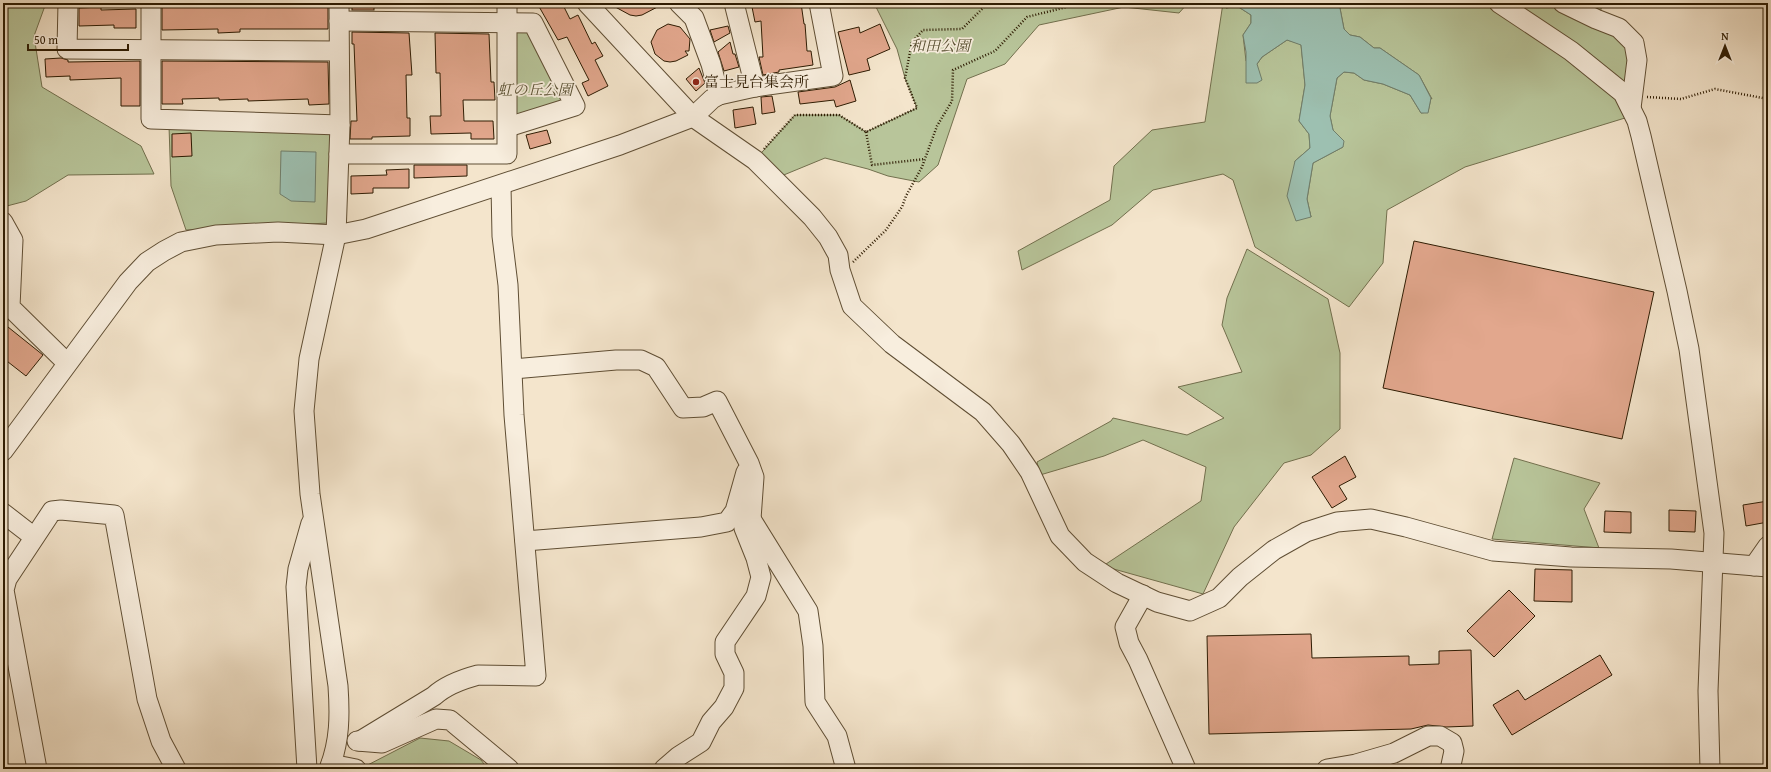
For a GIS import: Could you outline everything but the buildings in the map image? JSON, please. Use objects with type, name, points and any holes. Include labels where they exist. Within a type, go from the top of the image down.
[{"type":"street","points":[[68,3],[67,49],[338,51]]},
{"type":"street","points":[[151,3],[151,119],[340,125]]},
{"type":"street","points":[[339,154],[507,154],[507,3]]},
{"type":"street","points":[[587,3],[693,117],[755,160],[812,217],[828,237],[838,255],[840,270],[852,306],[869,324],[892,344],[983,412],[1011,444],[1030,472],[1060,536],[1085,562],[1117,583],[1157,602],[1190,611],[1219,598],[1240,577],[1274,550],[1306,532],[1337,522],[1371,519],[1406,526],[1492,551],[1571,557],[1714,562],[1761,566],[1768,546]]},
{"type":"street","points":[[679,3],[694,18],[711,64],[719,95]]},
{"type":"street","points":[[734,3],[755,87]]},
{"type":"street","points":[[3,451],[128,282],[147,262],[164,251],[181,242],[216,235],[278,232],[336,235],[366,229],[501,186],[620,145],[693,117],[712,99],[719,95],[755,87],[833,76],[819,3]]},
{"type":"street","points":[[1499,3],[1593,67],[1632,102]]},
{"type":"street","points":[[1563,3],[1619,28],[1634,43],[1637,60],[1632,102],[1677,291],[1689,349],[1714,533],[1708,691],[1710,769]]},
{"type":"street","points":[[356,769],[330,767],[337,742],[340,717],[338,686],[307,462],[304,412],[309,359],[336,235],[340,125],[338,51],[339,12],[507,22],[534,22],[575,106],[508,127]]},
{"type":"street","points":[[360,741],[434,696],[442,689],[470,677],[478,675],[536,676],[514,415],[508,285],[502,236],[501,186]]},
{"type":"street","points":[[3,222],[13,240],[6,307],[67,363]]},
{"type":"street","points":[[513,369],[616,360],[641,360],[656,367],[683,408],[704,407],[717,401],[754,477],[751,519],[744,528],[756,558],[761,577],[756,596],[725,642],[725,654],[734,673],[734,688],[724,707],[711,722],[701,742],[679,756],[664,769]]},
{"type":"street","points":[[525,541],[701,527],[727,522],[735,511],[749,464]]},
{"type":"street","points":[[37,769],[4,590],[7,579],[34,537],[52,512],[61,510],[114,515],[147,699],[161,741],[176,769]]},
{"type":"street","points":[[3,513],[34,537]]},
{"type":"street","points":[[307,769],[296,587],[298,569],[314,515]]},
{"type":"street","points":[[751,519],[808,611],[812,646],[815,702],[837,736],[846,769]]},
{"type":"street","points":[[1143,595],[1125,627],[1129,643],[1186,769]]},
{"type":"street","points":[[337,742],[360,741],[382,743],[436,720],[450,720],[509,769]]},
{"type":"street","points":[[1327,769],[1356,764],[1394,753],[1428,736],[1440,736],[1452,743],[1454,751],[1451,765]]},
{"type":"path","points":[[866,132],[918,108],[905,78],[912,42],[923,30],[962,29],[988,3]]},
{"type":"path","points":[[840,270],[857,260],[886,230],[902,207],[925,159],[937,126],[952,101],[953,70],[995,52],[1027,16],[1082,3]]},
{"type":"path","points":[[1632,102],[1682,99],[1715,89],[1768,99]]},
{"type":"path","points":[[755,160],[795,114],[839,114],[866,132],[872,165],[925,159]]},
{"type":"green space","points":[[3,3],[46,3],[34,36],[42,87],[141,146],[154,174],[68,175],[26,201],[3,207]]},
{"type":"green space","name":"和田公園","points":[[874,3],[1188,3],[1179,13],[1124,7],[1039,25],[1005,64],[967,79],[938,165],[919,182],[888,176],[868,169],[825,158],[774,179],[755,160],[795,115],[839,115],[866,132],[917,108],[905,78],[897,49]]},
{"type":"green space","points":[[1223,3],[1226,8],[1237,6],[1251,15],[1251,23],[1243,35],[1246,61],[1257,64],[1262,57],[1287,40],[1301,44],[1305,85],[1299,121],[1309,134],[1310,148],[1295,161],[1311,217],[1307,199],[1313,163],[1343,147],[1333,130],[1330,116],[1337,78],[1344,72],[1354,73],[1364,80],[1383,84],[1410,95],[1421,113],[1428,112],[1431,98],[1432,99],[1419,75],[1380,48],[1374,48],[1360,37],[1350,35],[1344,29],[1339,3],[1602,3],[1600,15],[1628,45],[1625,118],[1465,167],[1387,210],[1383,263],[1349,307],[1255,247],[1233,180],[1223,174],[1153,190],[1112,225],[1022,270],[1018,251],[1110,200],[1114,166],[1152,130],[1205,122]]},
{"type":"green space","name":"虹の丘公園","points":[[518,28],[530,30],[562,95],[561,104],[522,117],[513,112],[513,37]]},
{"type":"green space","points":[[169,126],[332,129],[328,223],[186,230],[171,186]]},
{"type":"green space","points":[[1247,249],[1328,299],[1340,353],[1340,429],[1311,455],[1284,463],[1234,527],[1203,594],[1103,566],[1201,501],[1206,467],[1143,440],[1104,456],[1040,475],[1037,462],[1111,421],[1113,418],[1187,435],[1224,418],[1178,387],[1242,372],[1222,325],[1227,298]]},
{"type":"green space","points":[[1514,458],[1600,483],[1584,509],[1599,548],[1492,539]]},
{"type":"green space","points":[[420,738],[449,741],[481,760],[488,769],[440,769],[438,767],[432,769],[360,769]]},
{"type":"shaded area","points":[[1224,3],[1339,3],[1344,29],[1350,35],[1360,37],[1374,48],[1380,48],[1419,75],[1431,98],[1428,113],[1421,113],[1410,95],[1383,84],[1364,80],[1354,73],[1344,72],[1337,78],[1330,116],[1333,130],[1344,141],[1343,147],[1313,163],[1307,199],[1311,217],[1296,221],[1287,196],[1295,161],[1310,148],[1309,134],[1299,121],[1305,85],[1301,45],[1287,40],[1262,57],[1257,64],[1262,80],[1257,83],[1246,83],[1246,52],[1243,35],[1251,23],[1251,15],[1237,6],[1226,8]]},
{"type":"shaded area","points":[[281,151],[316,152],[315,202],[291,201],[280,194]]},
{"type":"place","name":"富士見台集会所","points":[[696,82]]}]
